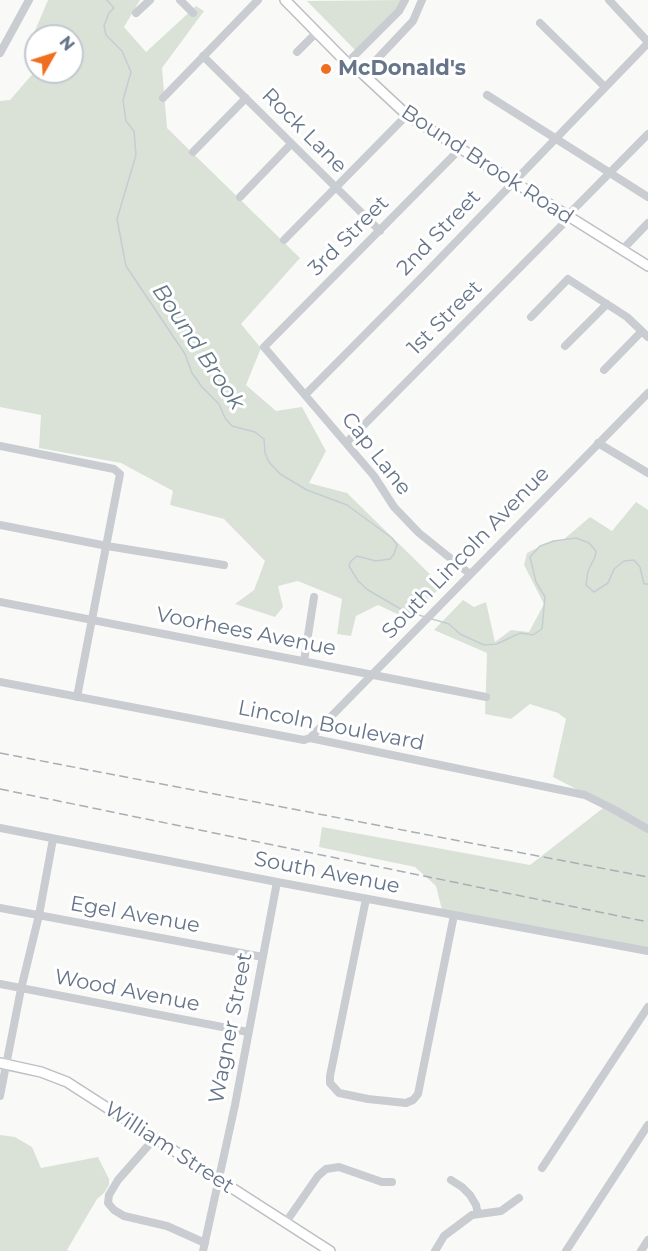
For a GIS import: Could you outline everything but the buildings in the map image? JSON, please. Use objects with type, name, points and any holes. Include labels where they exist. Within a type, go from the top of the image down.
[{"type":"main road","name":"Bound Brook Road","points":[[285,0],[347,63],[363,74],[407,115],[459,150],[648,266]]},
{"type":"main road","name":"William Street","points":[[3,1064],[41,1072],[67,1082],[330,1251]]},
{"type":"street","points":[[0,53],[2,41],[29,0]]},
{"type":"street","points":[[136,13],[150,0]]},
{"type":"street","points":[[180,0],[193,13]]},
{"type":"street","points":[[163,98],[258,0]]},
{"type":"street","points":[[347,63],[399,10],[405,0]]},
{"type":"street","points":[[363,74],[413,21],[422,0]]},
{"type":"street","points":[[609,0],[648,42]]},
{"type":"street","points":[[540,23],[604,87]]},
{"type":"street","points":[[297,52],[316,33]]},
{"type":"street","name":"2nd Street","points":[[305,395],[648,42]]},
{"type":"street","name":"Rock Lane","points":[[203,56],[380,231]]},
{"type":"street","points":[[487,95],[648,197]]},
{"type":"street","points":[[193,152],[246,98]]},
{"type":"street","points":[[284,240],[407,115]]},
{"type":"street","name":"1st Street","points":[[346,443],[648,134]]},
{"type":"street","points":[[240,197],[291,144]]},
{"type":"street","name":"3rd Street","points":[[264,347],[459,150]]},
{"type":"street","points":[[622,250],[648,223]]},
{"type":"street","points":[[531,317],[568,279],[607,304],[645,334],[604,370]]},
{"type":"street","points":[[566,346],[607,304]]},
{"type":"street","name":"Cap Lane","points":[[264,347],[374,476],[394,507],[419,533],[470,574]]},
{"type":"street","name":"South Lincoln Avenue","points":[[310,738],[648,393]]},
{"type":"street","points":[[598,444],[648,474]]},
{"type":"street","points":[[0,446],[114,469],[119,472],[120,479],[77,697]]},
{"type":"street","points":[[0,525],[107,546],[224,565]]},
{"type":"street","points":[[304,660],[314,597]]},
{"type":"street","name":"Voorhees Avenue","points":[[0,602],[486,697]]},
{"type":"street","name":"Lincoln Boulevard","points":[[0,682],[304,740],[310,738],[585,795],[648,830]]},
{"type":"street","name":"South Avenue","points":[[0,828],[648,951]]},
{"type":"street","points":[[0,1096],[3,1064],[39,915],[53,839]]},
{"type":"street","name":"Wagner Street","points":[[204,1247],[277,882]]},
{"type":"street","points":[[366,898],[330,1083],[339,1093],[368,1099],[406,1103],[418,1094],[454,915]]},
{"type":"street","name":"Egel Avenue","points":[[0,908],[263,957]]},
{"type":"street","name":"Wood Avenue","points":[[0,984],[248,1032]]},
{"type":"street","points":[[542,1168],[648,1007]]},
{"type":"street","points":[[566,1251],[648,1125]]},
{"type":"street","points":[[154,1139],[118,1180],[107,1200],[114,1210],[124,1216],[167,1226],[204,1247]]},
{"type":"street","points":[[286,1222],[318,1176],[326,1169],[339,1167],[382,1182],[392,1182]]},
{"type":"street","points":[[451,1180],[470,1195],[478,1214]]},
{"type":"street","points":[[435,1251],[444,1236],[472,1215],[501,1211],[519,1198]]},
{"type":"street","points":[[641,1251],[648,1240]]},
{"type":"shaded area","points":[[48,0],[140,0],[124,27],[146,52],[196,6],[204,11],[162,68],[167,128],[300,258],[241,324],[261,348],[246,385],[276,411],[302,407],[326,451],[309,483],[347,493],[442,586],[408,619],[378,605],[356,616],[351,636],[337,634],[342,599],[298,581],[278,586],[283,607],[275,617],[235,604],[254,590],[265,561],[224,519],[170,505],[173,491],[121,463],[39,448],[41,415],[0,407],[0,101],[10,100],[24,84],[84,84],[84,24],[38,24]]},
{"type":"shaded area","points":[[401,0],[400,4],[356,51],[307,1]]},
{"type":"shaded area","points":[[636,502],[648,510],[648,953],[443,914],[436,886],[415,867],[319,847],[322,827],[530,865],[607,805],[553,777],[566,719],[558,713],[530,704],[511,719],[485,714],[487,653],[434,630],[463,600],[474,607],[486,602],[495,642],[511,630],[529,632],[544,604],[524,565],[527,553],[553,540],[563,540],[590,517],[612,531]]},
{"type":"shaded area","points":[[0,1135],[15,1137],[32,1147],[41,1168],[98,1157],[109,1179],[109,1185],[97,1199],[67,1250],[70,1251],[0,1251]]},
{"type":"waterway","name":"Bound Brook","points":[[107,0],[114,8],[109,13],[104,26],[106,35],[122,51],[131,72],[123,100],[126,121],[134,131],[136,155],[117,219],[126,266],[185,354],[192,373],[219,404],[225,418],[232,426],[255,432],[264,439],[265,453],[269,462],[280,474],[307,490],[347,505],[392,538],[397,545],[390,559],[376,561],[357,556],[351,561],[349,566],[358,581],[368,590],[399,608],[425,617]]},
{"type":"waterway","name":"Bound Brook","points":[[432,619],[449,624],[460,634],[484,645],[497,644],[520,633],[533,635],[542,629],[545,597],[536,582],[530,557],[540,546],[554,541],[576,538],[589,543],[596,551],[588,571],[586,585],[594,592],[608,583],[614,569],[624,561],[634,560],[640,567],[644,584],[648,584]]},
{"type":"railway","points":[[0,753],[648,877]]},
{"type":"railway","points":[[0,789],[648,922]]},
{"type":"place","name":"McDonald's","points":[[326,69]]}]
